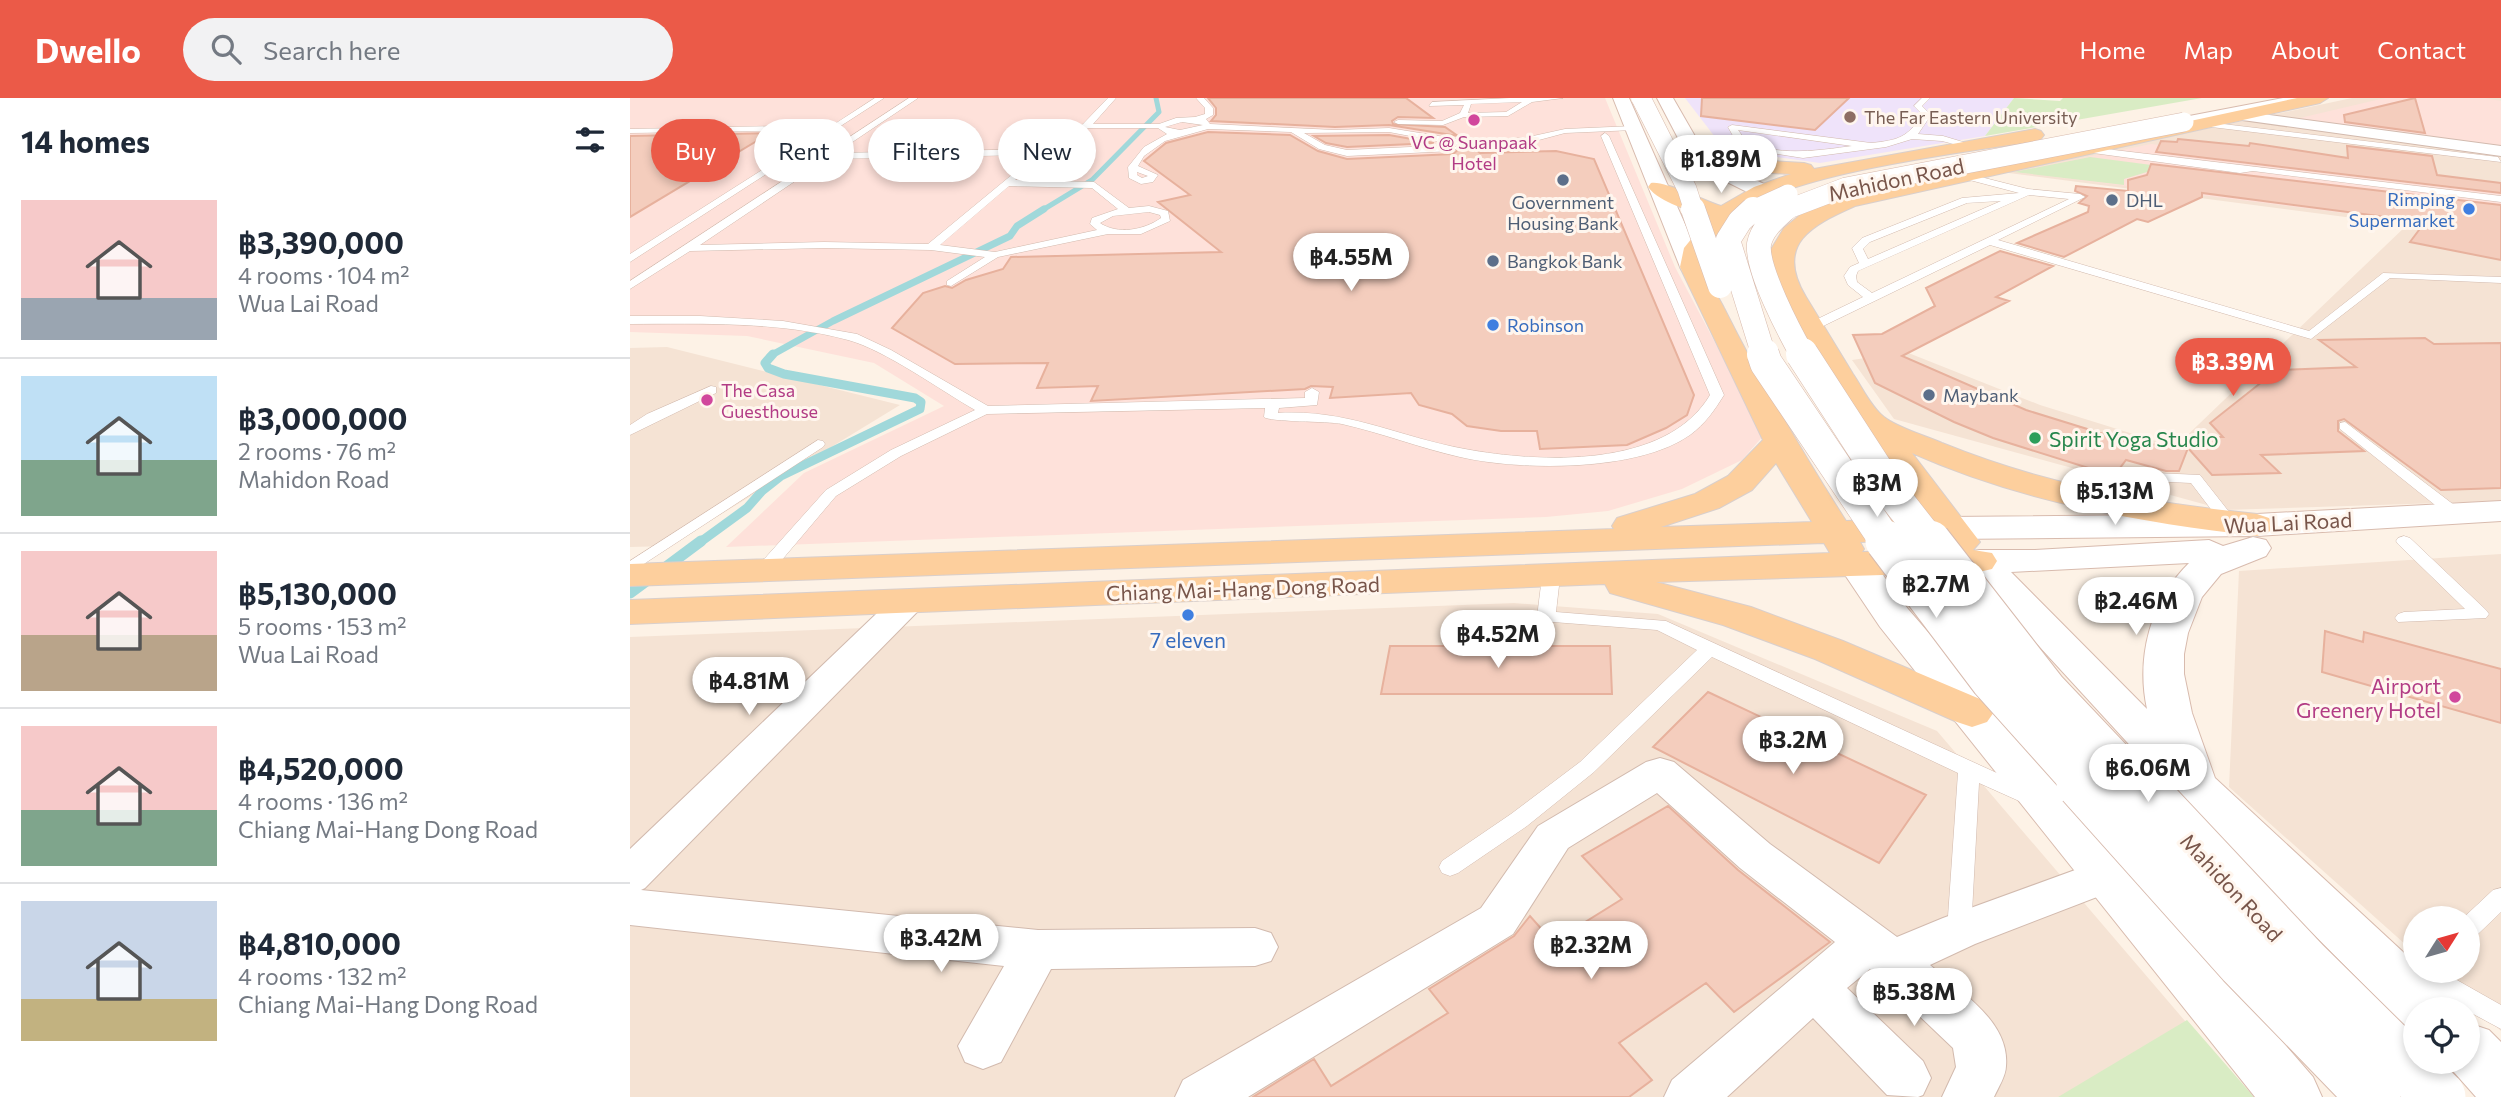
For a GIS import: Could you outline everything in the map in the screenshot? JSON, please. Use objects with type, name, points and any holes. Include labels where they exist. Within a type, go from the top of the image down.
[{"type":"main road","points":[[1621,98],[1662,190],[1692,267],[1701,321],[1845,548],[1894,618],[2293,1097]]},
{"type":"main road","points":[[1640,98],[1686,189],[1714,275],[1766,363]]},
{"type":"main road","points":[[1662,190],[1689,194],[1711,190],[1714,185],[1702,158],[1665,98]]},
{"type":"main road","name":"Mahidon Road","points":[[2263,98],[2097,148],[1849,201],[1812,217],[1792,233],[1782,251],[1785,283],[1870,422],[1948,528],[2198,789],[2422,996]]},
{"type":"main road","name":"Mahidon Road","points":[[2309,98],[1846,187],[1786,208],[1766,228],[1759,245],[1764,273],[1790,334],[1833,406],[1894,496],[2046,690],[2304,964],[2439,1097]]},
{"type":"main road","name":"Mahidon Road","points":[[1692,267],[1696,248],[1723,214],[1761,191],[1869,155],[1913,157],[2240,107],[2320,98]]},
{"type":"main road","name":"Mahidon Road","points":[[2240,107],[2186,121],[1853,175],[1797,190],[1751,210],[1741,217],[1728,240],[1766,363],[1886,542],[1991,680],[2243,962],[2374,1097]]},
{"type":"main road","points":[[1702,158],[1773,169],[1820,169],[1869,155]]},
{"type":"main road","points":[[1913,157],[1908,161],[1922,171],[1959,177]]},
{"type":"main road","points":[[1702,158],[1812,217]]},
{"type":"main road","points":[[1662,190],[1723,214],[1776,220],[1812,217]]},
{"type":"main road","points":[[1870,422],[1940,455],[2076,498],[2246,532]]},
{"type":"main road","points":[[1571,565],[1740,484],[1779,441]]},
{"type":"main road","name":"Wua Lai Road","points":[[1979,561],[2035,561],[2246,532],[2501,512]]},
{"type":"main road","points":[[1845,548],[1948,528]]},
{"type":"main road","name":"Wua Lai Road","points":[[1948,528],[2246,532],[2404,541],[2501,537]]},
{"type":"main road","points":[[2198,789],[2166,701],[2161,662],[2172,622],[2189,584],[2246,532]]},
{"type":"main road","points":[[1845,548],[1979,561]]},
{"type":"main road","name":"Chiang Mai-Hang Dong Road","points":[[649,611],[909,601],[1845,548]]},
{"type":"main road","points":[[1571,565],[1737,616],[1829,650],[1972,712]]},
{"type":"main road","name":"Chiang Mai-Hang Dong Road","points":[[630,575],[764,570],[1571,565]]},
{"type":"main road","points":[[2293,1097],[2280,1070],[2277,1039],[2286,1015],[2306,1000],[2331,993],[2368,998],[2422,996]]},
{"type":"main road","points":[[2480,1061],[2501,1081]]},
{"type":"street","points":[[2240,107],[2499,156]]},
{"type":"street","points":[[630,876],[909,601]]},
{"type":"street","points":[[1201,1097],[1497,921],[1553,837],[1660,772],[1755,856],[1881,951],[1976,1038],[1982,1067],[1968,1097]]},
{"type":"street","points":[[1697,1095],[1814,987],[1881,951],[1959,931],[2108,875]]},
{"type":"street","points":[[630,907],[1038,950],[1255,947]]},
{"type":"street","points":[[983,1046],[1038,950]]},
{"type":"street","points":[[1814,987],[1905,1078]]},
{"type":"lane","points":[[848,119],[880,98]]},
{"type":"lane","points":[[882,119],[914,98]]},
{"type":"lane","points":[[1092,119],[1112,98]]},
{"type":"lane","points":[[1195,120],[1209,115],[1209,108],[1200,98]]},
{"type":"lane","points":[[1432,104],[1468,100],[1559,98]]},
{"type":"lane","points":[[1869,155],[1834,141],[1732,127],[1740,141],[1749,147],[1800,155],[1869,155],[1912,135],[1927,115],[1919,106],[1926,98]]},
{"type":"lane","points":[[1363,121],[1443,123],[1463,115],[1508,114],[1531,99]]},
{"type":"lane","points":[[1463,115],[1468,100]]},
{"type":"lane","points":[[1096,126],[1160,126],[1176,120],[1205,121],[1208,126]]},
{"type":"lane","points":[[2186,121],[2499,156]]},
{"type":"lane","points":[[1160,126],[1164,131],[1181,132]]},
{"type":"lane","points":[[1132,167],[1142,152],[1164,138],[1208,126],[1288,127],[1335,132],[1389,130],[1463,142],[1524,141],[1565,131],[1636,132]]},
{"type":"lane","points":[[1288,127],[1322,147],[1347,153],[1527,146],[1636,132]]},
{"type":"lane","points":[[630,131],[754,129]]},
{"type":"lane","points":[[1912,135],[1943,139],[1970,147]]},
{"type":"lane","points":[[1272,404],[1271,417],[1319,416],[1483,457],[1605,459],[1639,453],[1679,435],[1702,419],[1717,396],[1701,321],[1605,136]]},
{"type":"lane","points":[[2097,148],[2501,198]]},
{"type":"lane","points":[[2097,148],[2501,198]]},
{"type":"lane","points":[[854,155],[998,153]]},
{"type":"lane","points":[[854,167],[998,163]]},
{"type":"lane","points":[[1959,177],[2023,195]]},
{"type":"lane","points":[[630,259],[754,180]]},
{"type":"lane","points":[[630,286],[787,182]]},
{"type":"lane","points":[[931,247],[1010,183],[1094,185],[1125,209]]},
{"type":"lane","points":[[1871,298],[1850,280],[1853,270],[2023,195]]},
{"type":"lane","points":[[1811,327],[2080,197],[2023,195],[1972,198],[1858,245],[1857,249],[1865,264]]},
{"type":"lane","points":[[688,248],[931,247],[995,255],[1108,231],[1142,230],[1166,219],[1164,213],[1158,210],[1125,209],[1096,220],[1097,227],[1108,231]]},
{"type":"lane","points":[[1989,242],[2311,335],[2387,275],[2501,280]]},
{"type":"lane","points":[[951,283],[995,255]]},
{"type":"lane","points":[[752,323],[786,313]]},
{"type":"lane","points":[[630,320],[752,323],[853,337],[887,353],[985,410]]},
{"type":"lane","points":[[630,431],[652,417],[711,390]]},
{"type":"lane","points":[[764,570],[831,493],[896,453],[985,410],[1312,402],[1312,391]]},
{"type":"lane","points":[[2345,426],[2456,514]]},
{"type":"lane","points":[[630,568],[818,444]]},
{"type":"lane","points":[[2155,478],[2195,478],[2246,532]]},
{"type":"lane","points":[[2404,541],[2480,614],[2404,618]]},
{"type":"lane","points":[[1571,565],[1546,617],[1660,625],[1969,771],[2052,807]]},
{"type":"lane","points":[[1450,867],[1519,820],[1587,767],[1710,648]]},
{"type":"lane","points":[[1959,931],[1969,771]]},
{"type":"lane","points":[[2480,917],[2501,897]]},
{"type":"lane","points":[[2422,996],[2501,1018]]},
{"type":"shaded area","points":[[630,98],[1605,98],[1675,267],[1764,435],[1742,460],[1682,489],[1608,511],[1546,517],[726,547],[804,473],[944,406],[874,363],[747,336],[630,332]]},
{"type":"shaded area","name":"The Far Eastern University","points":[[1685,98],[2014,98],[1985,136],[1820,163],[1725,150]]},
{"type":"shaded area","points":[[2352,98],[2501,98],[2501,501],[2225,510],[1894,419],[1852,360],[1906,352],[2040,405],[2175,447],[2407,225],[2001,172]]},
{"type":"shaded area","points":[[2385,98],[2485,98],[2501,101],[2501,150],[2283,122]]},
{"type":"shaded area","points":[[2151,144],[2501,190],[2501,235],[2472,229],[2014,172]]},
{"type":"shaded area","points":[[667,347],[900,405],[669,546],[630,547],[630,348]]},
{"type":"shaded area","points":[[2501,554],[2501,1031],[2480,1012],[2480,997],[2464,997],[2449,984],[2480,984],[2480,906],[2403,906],[2403,942],[2229,787],[2239,571]]},
{"type":"shaded area","points":[[1514,603],[1658,614],[1937,731],[2250,1097],[630,1097],[630,637]]},
{"type":"green space","points":[[2014,98],[2060,101],[2063,98],[2202,98],[1985,136]]},
{"type":"green space","points":[[2090,157],[2236,176],[2234,184],[2147,172],[2124,179],[2124,185],[2014,172]]},
{"type":"green space","points":[[2187,1020],[2254,1097],[2058,1097]]},
{"type":"building","points":[[1208,98],[1406,98],[1433,118],[1398,117],[1392,121],[1393,124],[1445,127],[1458,136],[1389,125],[1335,127],[1211,121],[1216,115],[1216,108]]},
{"type":"building","points":[[1702,98],[1849,98],[1815,130],[1701,116]]},
{"type":"building","points":[[2415,98],[2425,133],[2345,122],[2344,115]]},
{"type":"building","points":[[1208,132],[1290,135],[1318,151],[1347,159],[1453,154],[1460,148],[1474,148],[1480,153],[1556,151],[1594,159],[1694,395],[1687,415],[1666,428],[1627,445],[1540,449],[1537,431],[1501,431],[1467,426],[1452,414],[1419,405],[1411,393],[1330,398],[1333,387],[1311,386],[1305,389],[1091,401],[1098,386],[1037,388],[1048,363],[955,364],[892,328],[923,293],[945,286],[952,288],[966,280],[1003,269],[1011,257],[1221,252],[1158,202],[1190,195],[1144,161],[1166,143]]},
{"type":"building","points":[[754,133],[754,143],[740,151],[740,134]]},
{"type":"building","points":[[1389,135],[1434,143],[1347,147],[1326,143],[1314,136]]},
{"type":"building","points":[[630,136],[651,136],[651,182],[688,182],[630,217]]},
{"type":"building","points":[[2178,139],[2249,146],[2250,143],[2348,158],[2347,146],[2432,156],[2437,175],[2501,183],[2501,193],[2156,152],[2161,141],[2177,142]]},
{"type":"building","points":[[2151,164],[2501,205],[2501,260],[2410,242],[2425,222],[2202,193],[2202,197],[2148,222],[2137,219],[2064,257],[2017,243],[2088,212],[2089,206],[2079,203],[2087,196],[2075,191],[2076,186],[2128,191],[2128,180],[2147,175]]},
{"type":"building","points":[[2000,251],[2053,266],[1996,297],[2009,301],[1902,356],[2026,410],[2139,445],[2208,443],[2202,437],[2223,437],[2210,423],[2277,370],[2356,367],[2319,340],[2425,338],[2434,344],[2501,343],[2501,488],[2441,490],[2344,419],[2338,421],[2338,431],[2364,451],[2261,455],[2280,473],[2212,475],[2188,448],[2179,471],[2166,471],[2126,460],[2114,476],[1993,438],[1875,383],[1853,335],[1882,334],[1935,306],[1926,288]]},
{"type":"building","name":"Airport Greenery Hotel","points":[[2325,631],[2363,642],[2364,632],[2501,669],[2501,723],[2322,672]]},
{"type":"building","points":[[1390,646],[1610,646],[1612,694],[1381,694]]},
{"type":"building","points":[[1708,692],[1926,795],[1879,863],[1653,747]]},
{"type":"building","points":[[1668,806],[1738,870],[1830,942],[1734,1012],[1706,983],[1619,1043],[1652,1080],[1629,1097],[1253,1097],[1314,1059],[1331,1086],[1448,1013],[1429,989],[1514,936],[1530,916],[1553,942],[1622,899],[1582,856]]},
{"type":"waterway","points":[[1041,211],[1092,180],[1159,112],[1156,98]]},
{"type":"waterway","points":[[772,355],[833,321],[1010,236],[1017,226],[1044,209]]},
{"type":"waterway","points":[[699,543],[747,508],[781,476],[920,409],[921,402],[915,398],[784,374],[768,368],[765,363],[772,355]]},
{"type":"waterway","points":[[662,570],[701,541]]},
{"type":"waterway","points":[[630,593],[649,579]]},
{"type":"place","name":"The Far Eastern University","points":[[1850,117]]},
{"type":"place","name":"VC @ Suanpaak Hotel","points":[[1474,120]]},
{"type":"place","name":"Government Housing Bank","points":[[1563,180]]},
{"type":"place","name":"DHL","points":[[2112,200]]},
{"type":"place","name":"Rimping Supermarket","points":[[2469,209]]},
{"type":"place","name":"Bangkok Bank","points":[[1493,261]]},
{"type":"place","name":"Robinson","points":[[1493,325]]},
{"type":"place","name":"Maybank","points":[[1929,395]]},
{"type":"place","name":"The Casa Guesthouse","points":[[707,400]]},
{"type":"place","name":"Spirit Yoga Studio","points":[[2035,438]]},
{"type":"place","name":"7 eleven","points":[[1188,615]]},
{"type":"place","name":"Airport Greenery Hotel","points":[[2455,697]]}]
